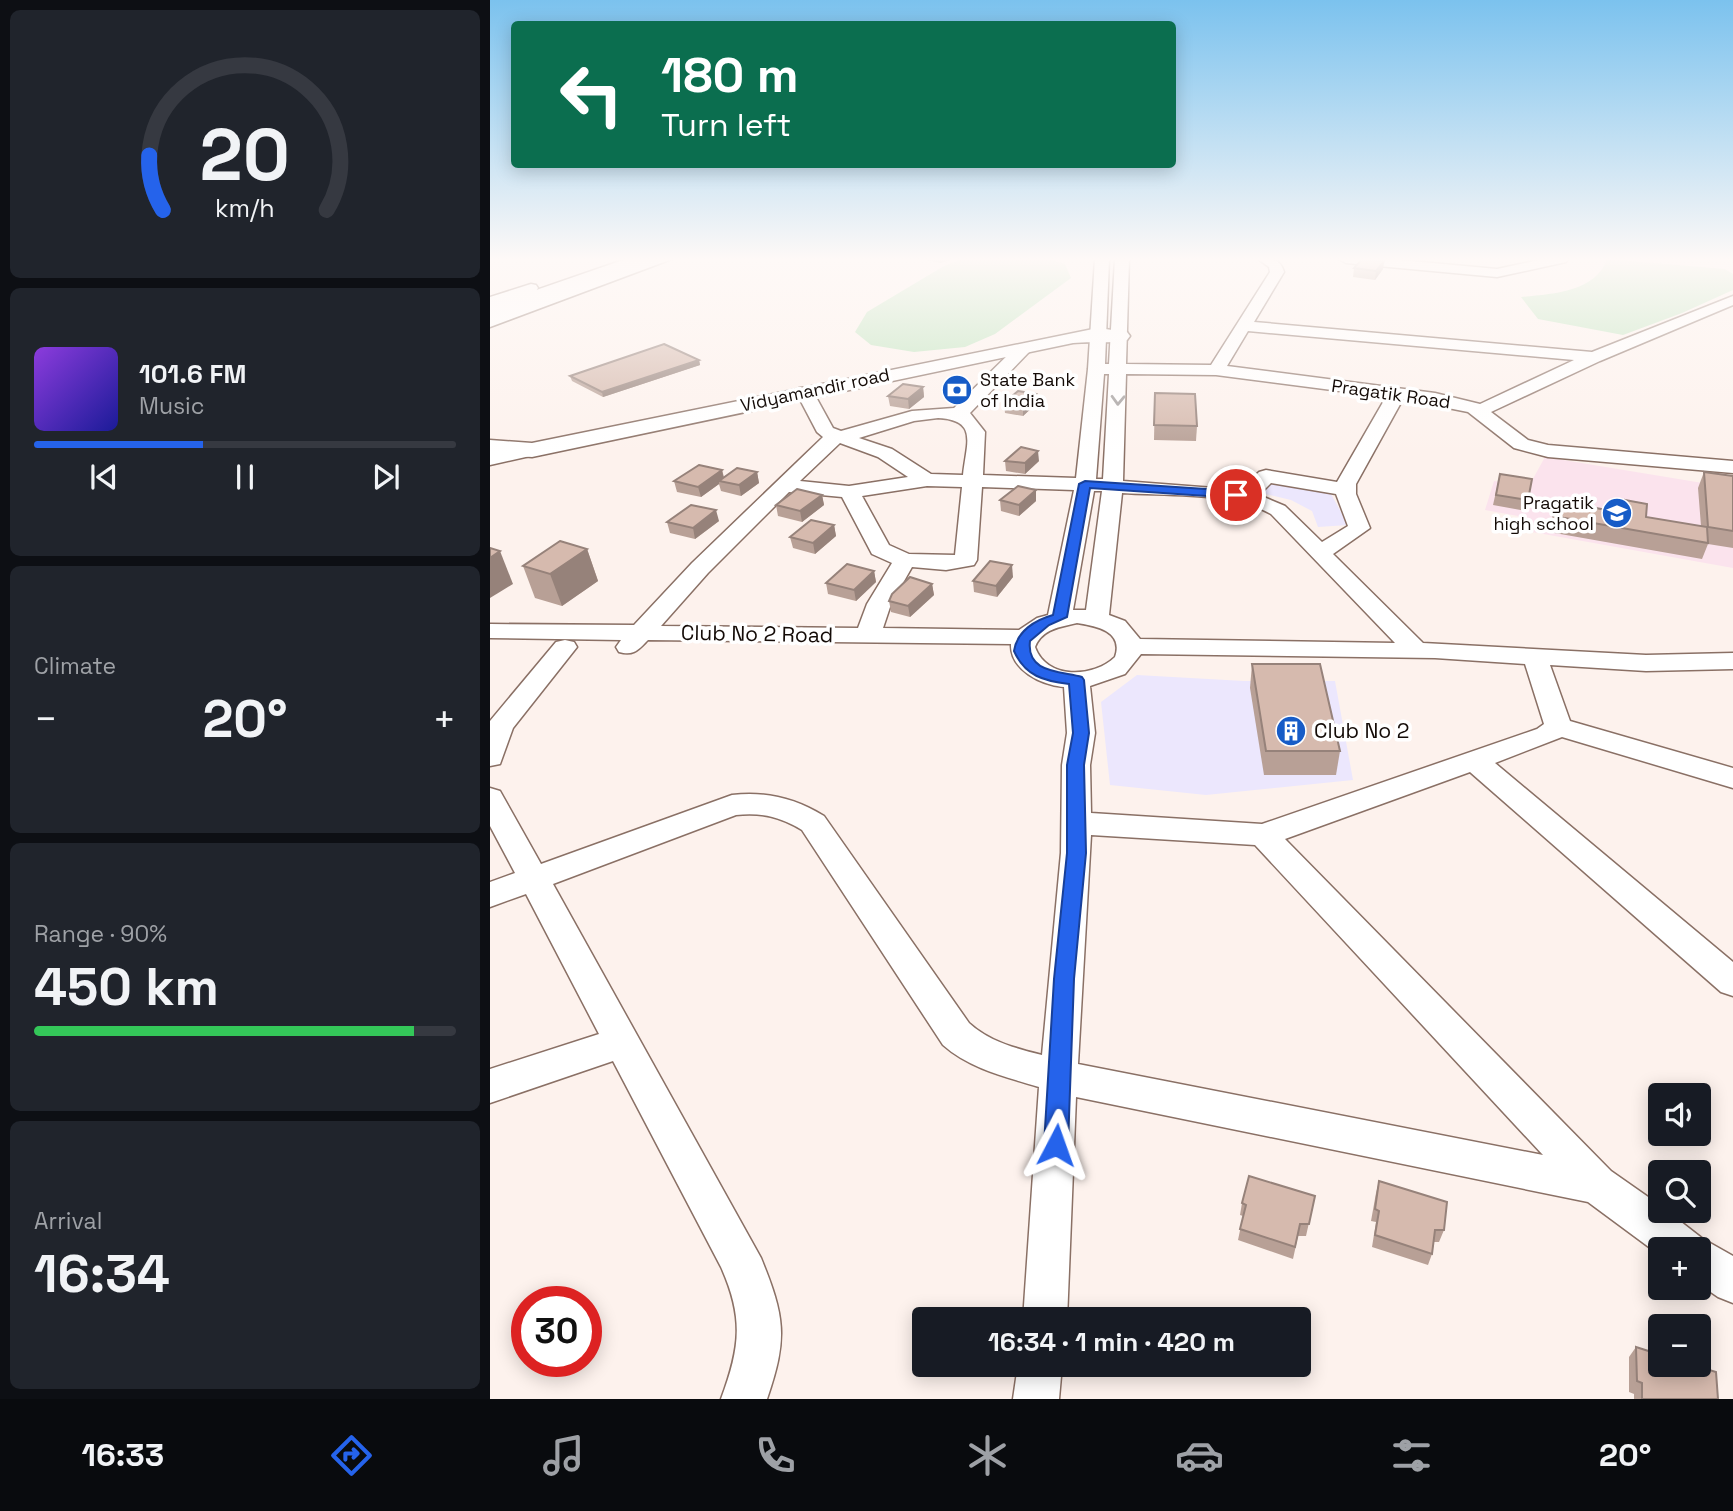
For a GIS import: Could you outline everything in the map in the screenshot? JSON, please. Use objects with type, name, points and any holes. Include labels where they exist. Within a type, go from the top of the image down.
[{"type":"main road","name":"Vidyamandir road","points":[[490,447],[532,450],[1024,348],[1109,335]]},
{"type":"street","points":[[1097,619],[1113,486],[1119,369],[1108,324]]},
{"type":"street","points":[[1060,617],[1085,484],[1096,369],[1111,324]]},
{"type":"street","points":[[1480,411],[1594,357],[1674,324]]},
{"type":"street","points":[[1216,370],[1244,326],[1594,357]]},
{"type":"street","points":[[959,414],[1024,348]]},
{"type":"street","name":"Pragatik Road","points":[[1096,369],[1216,370],[1435,398],[1480,411],[1521,444],[1548,451],[1733,467]]},
{"type":"street","points":[[805,392],[823,429],[885,453],[927,480]]},
{"type":"street","points":[[1319,553],[1359,528],[1345,489],[1348,476],[1397,394]]},
{"type":"street","points":[[634,640],[700,568],[786,486],[823,446],[838,437],[912,416],[959,414],[968,419],[976,432],[966,560],[956,562],[894,558],[880,549],[849,492]]},
{"type":"street","points":[[490,459],[532,450]]},
{"type":"street","points":[[1245,497],[1266,476],[1345,489]]},
{"type":"street","points":[[786,486],[849,492],[927,480],[1085,484],[1245,497],[1278,510],[1416,650]]},
{"type":"street","points":[[868,635],[879,604],[905,560]]},
{"type":"street","points":[[1060,617],[1097,619],[1111,623],[1123,631],[1130,646],[1125,662],[1101,677],[1076,680],[1050,677],[1036,670],[1026,662],[1023,644],[1044,622],[1060,617]]},
{"type":"street","name":"Club No 2 Road","points":[[490,631],[634,640],[1023,644]]},
{"type":"street","name":"Club No 2 Road","points":[[490,646],[565,647],[634,640],[868,635],[1023,644]]},
{"type":"street","points":[[1130,646],[1416,650],[1646,663],[1733,661]]},
{"type":"street","points":[[490,757],[495,727],[565,647]]},
{"type":"street","points":[[1535,657],[1558,727]]},
{"type":"street","points":[[1046,1307],[1064,979],[1076,853],[1076,765],[1081,733],[1076,680]]},
{"type":"street","points":[[1076,823],[1263,835],[1547,735],[1558,727]]},
{"type":"street","points":[[1558,727],[1733,778]]},
{"type":"street","points":[[1475,761],[1733,982]]},
{"type":"street","points":[[490,798],[752,1286],[762,1318],[761,1345],[744,1399]]},
{"type":"street","points":[[490,895],[732,805],[766,803],[799,814],[813,824],[956,1034],[967,1044],[990,1056],[1060,1077],[1597,1185]]},
{"type":"street","points":[[1263,835],[1597,1185],[1669,1237]]},
{"type":"street","points":[[490,1086],[623,1042]]},
{"type":"street","points":[[1711,1266],[1733,1282]]},
{"type":"street","points":[[1035,1399],[1038,1377]]},
{"type":"shaded area","name":"Pragatik high school","points":[[1545,457],[1733,488],[1733,568],[1515,529],[1518,516],[1485,510],[1494,481],[1529,486]]},
{"type":"shaded area","points":[[1269,480],[1330,492],[1348,525],[1318,527],[1312,511],[1291,500],[1261,493]]},
{"type":"shaded area","name":"Club No 2","points":[[1137,675],[1244,681],[1335,681],[1353,780],[1206,795],[1110,785],[1101,702]]},
{"type":"green space","points":[[860,324],[1008,324],[995,334],[965,347],[914,352],[871,345],[855,332]]},
{"type":"green space","points":[[1566,324],[1652,324],[1623,335]]},
{"type":"building","points":[[664,344],[699,360],[602,392],[570,376]]},
{"type":"building","points":[[903,384],[923,387],[908,399],[888,396]]},
{"type":"building","points":[[1018,391],[1036,394],[1023,407],[1004,403]]},
{"type":"building","points":[[1155,393],[1195,394],[1197,426],[1154,425]]},
{"type":"building","points":[[1021,447],[1038,451],[1025,463],[1005,461]]},
{"type":"building","points":[[699,465],[722,470],[698,487],[674,481]]},
{"type":"building","points":[[737,468],[757,472],[739,485],[719,481]]},
{"type":"building","points":[[1704,472],[1733,476],[1733,531],[1708,527]]},
{"type":"building","points":[[1500,474],[1532,479],[1528,500],[1496,495]]},
{"type":"building","points":[[1018,486],[1036,490],[1019,505],[1000,500]]},
{"type":"building","points":[[797,489],[822,495],[800,511],[776,505]]},
{"type":"building","points":[[1625,500],[1647,504],[1646,517],[1707,527],[1708,543],[1553,516],[1556,501],[1624,513]]},
{"type":"building","points":[[691,505],[716,510],[693,528],[667,522]]},
{"type":"building","points":[[811,520],[834,525],[813,543],[790,537]]},
{"type":"building","points":[[560,541],[587,549],[550,574],[523,566]]},
{"type":"building","points":[[490,548],[500,551],[490,558]]},
{"type":"building","points":[[990,561],[1012,565],[996,586],[973,581]]},
{"type":"building","points":[[847,564],[874,571],[854,590],[826,583]]},
{"type":"building","points":[[910,577],[932,584],[908,606],[889,601],[892,594]]},
{"type":"building","name":"Club No 2","points":[[1252,664],[1320,664],[1340,751],[1266,751]]},
{"type":"building","points":[[1249,1176],[1315,1196],[1309,1224],[1300,1224],[1295,1247],[1240,1229],[1246,1205],[1242,1203]]},
{"type":"building","points":[[1379,1181],[1447,1202],[1444,1230],[1435,1230],[1432,1254],[1375,1235],[1379,1211],[1375,1209]]},
{"type":"building","points":[[1636,1347],[1648,1351],[1648,1377],[1711,1377],[1711,1370],[1716,1372],[1718,1399],[1642,1399],[1642,1383],[1637,1381]]},
{"type":"place","name":"State Bank of India","points":[[957,390]]},
{"type":"place","name":"Pragatik high school","points":[[1617,513]]},
{"type":"place","name":"Club No 2","points":[[1291,731]]},
{"type":"route","points":[[1056,1145],[1064,979],[1076,853],[1076,765],[1081,733],[1076,680],[1050,677],[1036,670],[1026,662],[1022,651],[1023,640],[1031,630],[1060,617],[1085,484],[1236,495]]}]
